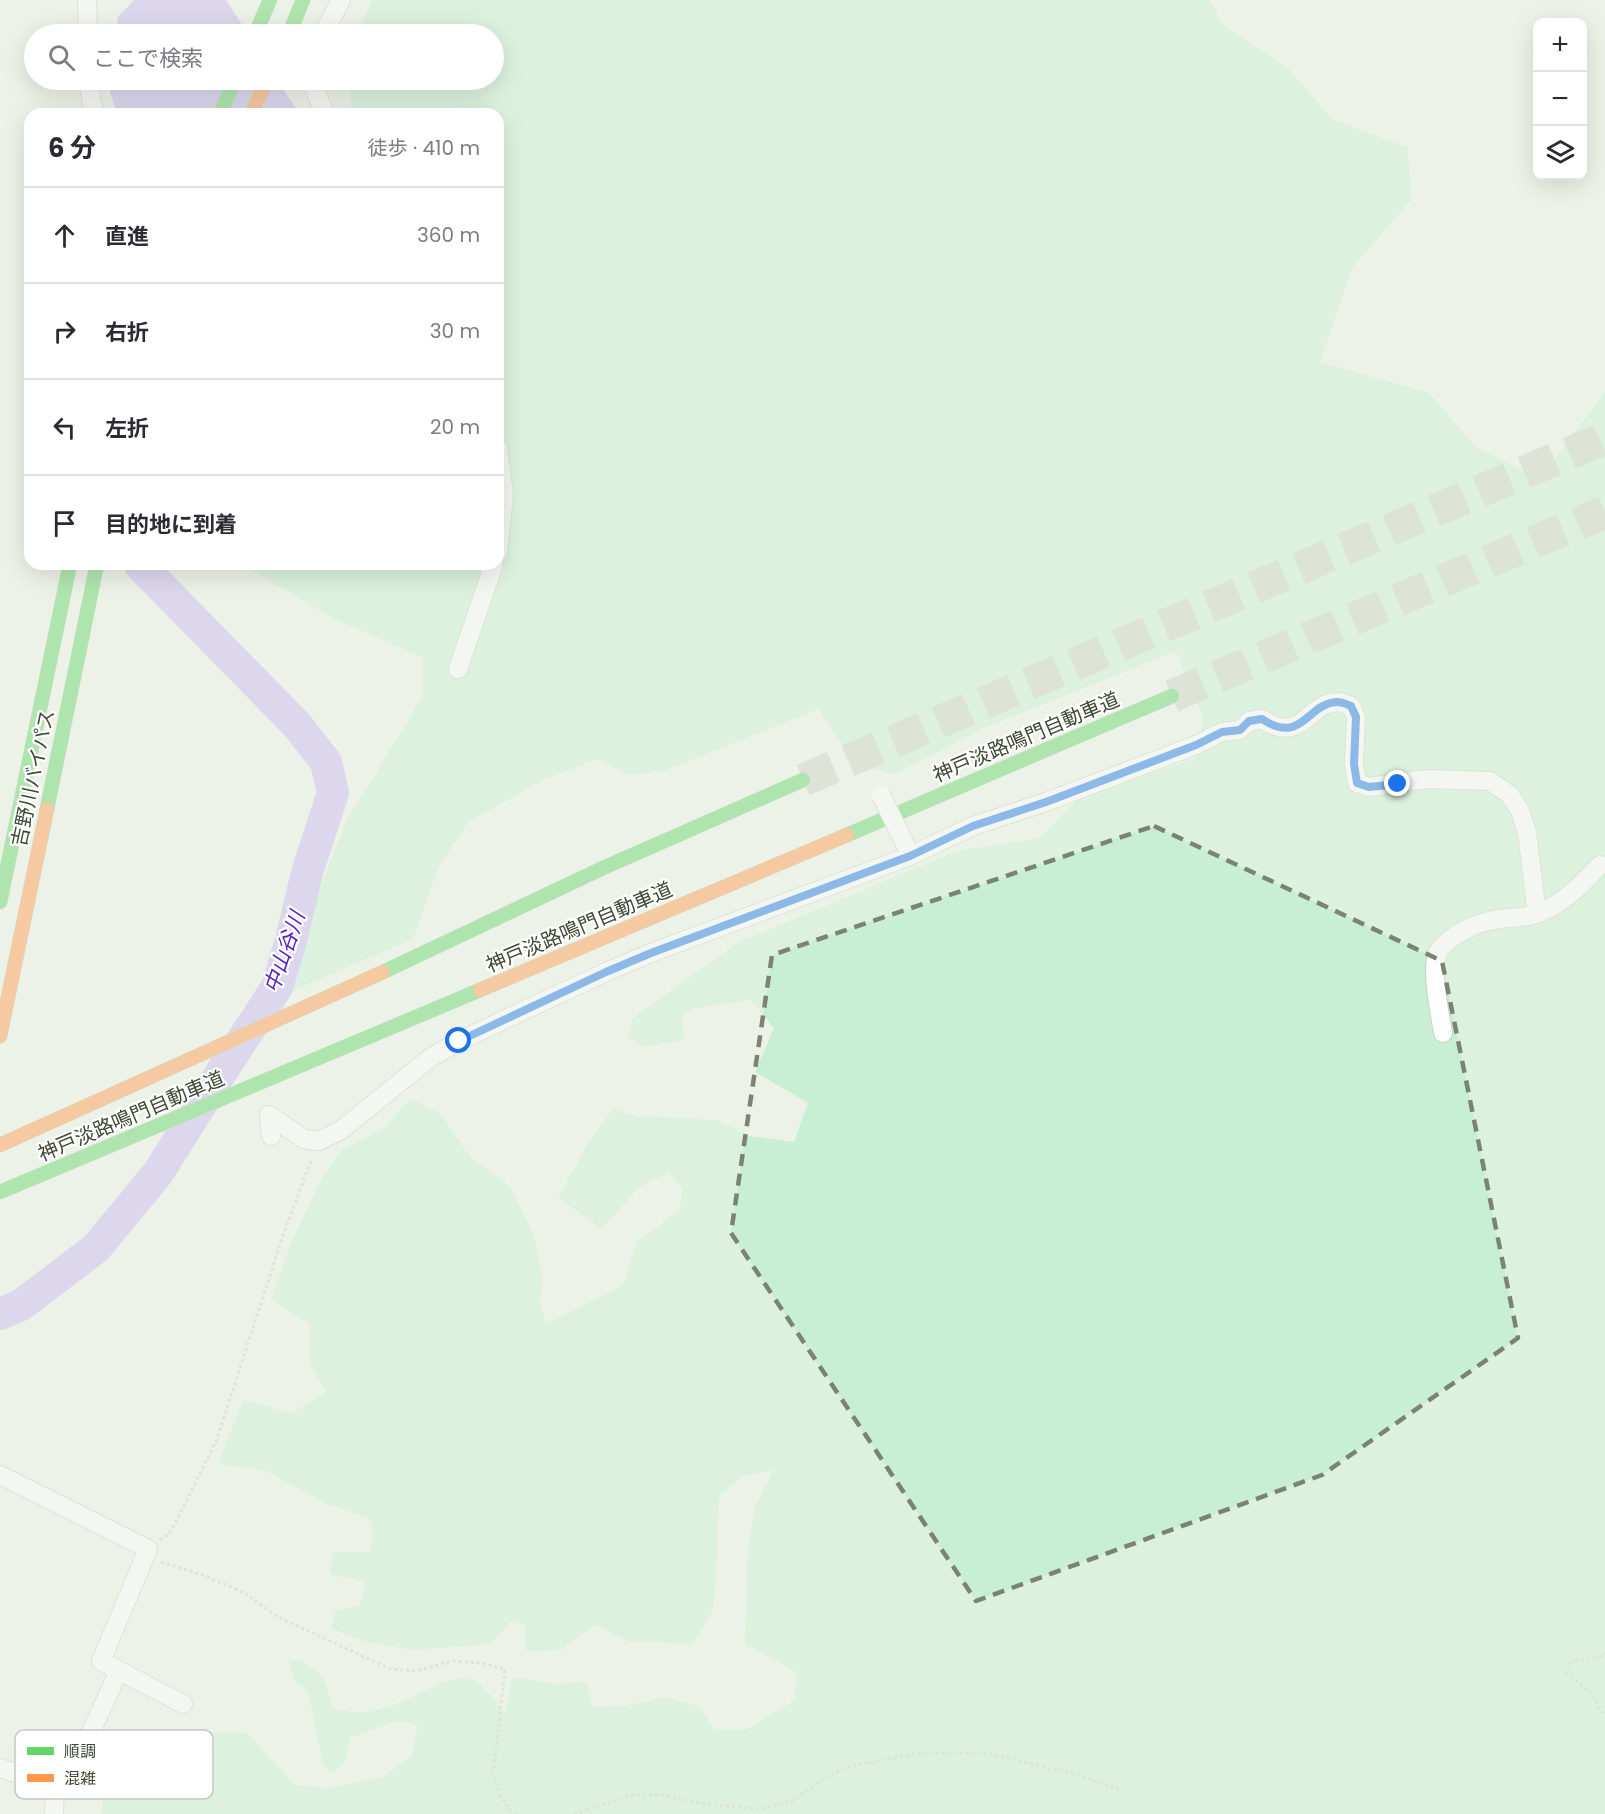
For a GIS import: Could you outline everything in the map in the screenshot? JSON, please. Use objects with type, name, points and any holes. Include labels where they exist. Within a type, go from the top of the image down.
[{"type":"highway","points":[[259,24],[270,0]]},
{"type":"highway","points":[[293,24],[303,0]]},
{"type":"highway","points":[[223,108],[231,90]]},
{"type":"highway","points":[[254,108],[262,90]]},
{"type":"highway","name":"吉野川バイパス","points":[[0,902],[69,570]]},
{"type":"highway","name":"吉野川バイパス","points":[[0,1036],[97,570]]},
{"type":"highway","name":"神戸淡路鳴門自動車道","points":[[0,1192],[1172,696]]},
{"type":"highway","name":"神戸淡路鳴門自動車道","points":[[0,1145],[340,992],[603,868],[803,780]]},
{"type":"street","points":[[87,0],[88,24]]},
{"type":"street","points":[[328,24],[341,0]]},
{"type":"street","points":[[90,90],[93,108]]},
{"type":"street","points":[[315,90],[323,108]]},
{"type":"street","points":[[458,669],[492,570]]},
{"type":"street","points":[[271,1136],[269,1115],[304,1139],[319,1141],[341,1130],[430,1058],[459,1041],[651,953],[973,826],[1046,802],[1196,745],[1222,732],[1240,730],[1249,721],[1262,719],[1272,726],[1287,727],[1301,724],[1326,704],[1339,702],[1351,706],[1356,717],[1354,764],[1357,783],[1369,787],[1426,779],[1490,781],[1510,795],[1520,811],[1527,832],[1537,914]]},
{"type":"street","points":[[881,795],[909,852]]},
{"type":"street","points":[[1443,1033],[1435,975],[1437,956],[1446,941],[1487,921],[1537,914],[1569,896],[1600,865]]},
{"type":"street","points":[[0,1475],[148,1549],[101,1661],[183,1704]]},
{"type":"street","points":[[92,1730],[119,1671]]},
{"type":"street","points":[[0,1768],[15,1773]]},
{"type":"street","points":[[54,1814],[55,1799]]},
{"type":"path","points":[[319,1141],[283,1234],[217,1439],[168,1535],[148,1549],[161,1563],[206,1576],[246,1594],[278,1617],[391,1669],[416,1671],[452,1661],[481,1663],[505,1669],[493,1773],[500,1795],[515,1814]]},
{"type":"path","points":[[1605,1652],[1603,1656],[1572,1662],[1566,1673],[1593,1694],[1600,1712],[1605,1713]]},
{"type":"path","points":[[574,1814],[634,1795],[663,1795],[705,1804],[759,1809],[791,1802],[822,1780],[847,1767],[920,1753],[987,1753],[1089,1778],[1119,1790]]},
{"type":"highlighted area","points":[[1154,826],[1442,961],[1518,1338],[1322,1475],[976,1601],[731,1233],[772,955]]},
{"type":"green space","points":[[372,0],[1210,0],[1223,25],[1287,67],[1332,119],[1408,148],[1411,200],[1352,268],[1320,362],[1429,393],[1477,448],[1540,479],[1605,392],[1605,1814],[102,1814],[103,1799],[213,1799],[213,1732],[247,1733],[295,1785],[327,1788],[383,1777],[412,1756],[418,1725],[397,1721],[350,1738],[346,1759],[333,1774],[323,1765],[308,1692],[294,1679],[288,1658],[315,1669],[324,1682],[334,1709],[355,1712],[380,1709],[397,1704],[446,1682],[469,1679],[482,1686],[506,1714],[512,1677],[555,1684],[586,1682],[593,1707],[623,1706],[666,1697],[701,1707],[714,1729],[748,1729],[795,1700],[796,1672],[745,1644],[747,1561],[754,1509],[774,1470],[741,1476],[719,1497],[713,1610],[693,1644],[627,1641],[595,1625],[561,1650],[526,1651],[525,1626],[511,1621],[491,1644],[412,1650],[367,1642],[332,1629],[335,1611],[359,1606],[366,1582],[330,1574],[333,1552],[371,1552],[370,1519],[328,1504],[264,1470],[218,1464],[243,1400],[292,1413],[326,1392],[310,1364],[310,1324],[271,1300],[290,1245],[323,1176],[342,1150],[383,1129],[411,1099],[441,1114],[470,1157],[510,1186],[534,1236],[543,1279],[540,1300],[546,1324],[623,1286],[637,1241],[680,1210],[682,1189],[669,1172],[639,1187],[602,1229],[558,1198],[589,1141],[613,1109],[636,1116],[717,1120],[749,1136],[794,1142],[808,1103],[755,1072],[774,1028],[751,1000],[695,1008],[682,1015],[684,1040],[641,1047],[628,1036],[633,1018],[737,943],[957,851],[1041,838],[1079,797],[1196,758],[1203,717],[1176,651],[984,728],[895,774],[856,766],[819,709],[664,771],[630,775],[597,759],[545,779],[468,822],[439,866],[413,939],[285,994],[296,969],[312,909],[346,822],[423,696],[423,658],[331,617],[252,570],[504,570],[504,108],[351,108],[350,90],[504,90],[504,24],[361,24]]},
{"type":"shaded area","points":[[134,0],[226,0],[242,24],[117,24],[118,17]]},
{"type":"shaded area","points":[[110,90],[284,90],[296,108],[115,108]]},
{"type":"waterway","name":"中山谷川","points":[[0,1314],[21,1305],[96,1248],[158,1173],[277,987],[308,869],[333,793],[326,762],[297,725],[145,570]]},
{"type":"tunnel","points":[[803,780],[1605,438]]},
{"type":"tunnel","points":[[1172,696],[1605,512]]},
{"type":"traffic: fast","points":[[259,24],[270,0]]},
{"type":"traffic: fast","points":[[293,24],[303,0]]},
{"type":"traffic: fast","points":[[223,108],[231,90]]},
{"type":"traffic: fast","points":[[0,902],[69,570]]},
{"type":"traffic: fast","points":[[47,809],[96,570]]},
{"type":"traffic: fast","points":[[847,835],[1172,696]]},
{"type":"traffic: fast","points":[[383,972],[603,868],[803,780]]},
{"type":"traffic: fast","points":[[0,1192],[480,990]]},
{"type":"traffic: slow","points":[[254,108],[262,90]]},
{"type":"traffic: slow","points":[[0,1036],[47,809]]},
{"type":"traffic: slow","points":[[480,990],[847,835]]},
{"type":"traffic: slow","points":[[0,1145],[383,972]]},
{"type":"route","points":[[459,1041],[651,953],[910,856],[973,826],[1046,802],[1196,745],[1222,732],[1240,730],[1249,721],[1262,719],[1272,726],[1287,727],[1301,724],[1326,704],[1339,702],[1351,706],[1356,717],[1354,764],[1357,783],[1369,787],[1398,784]]}]
